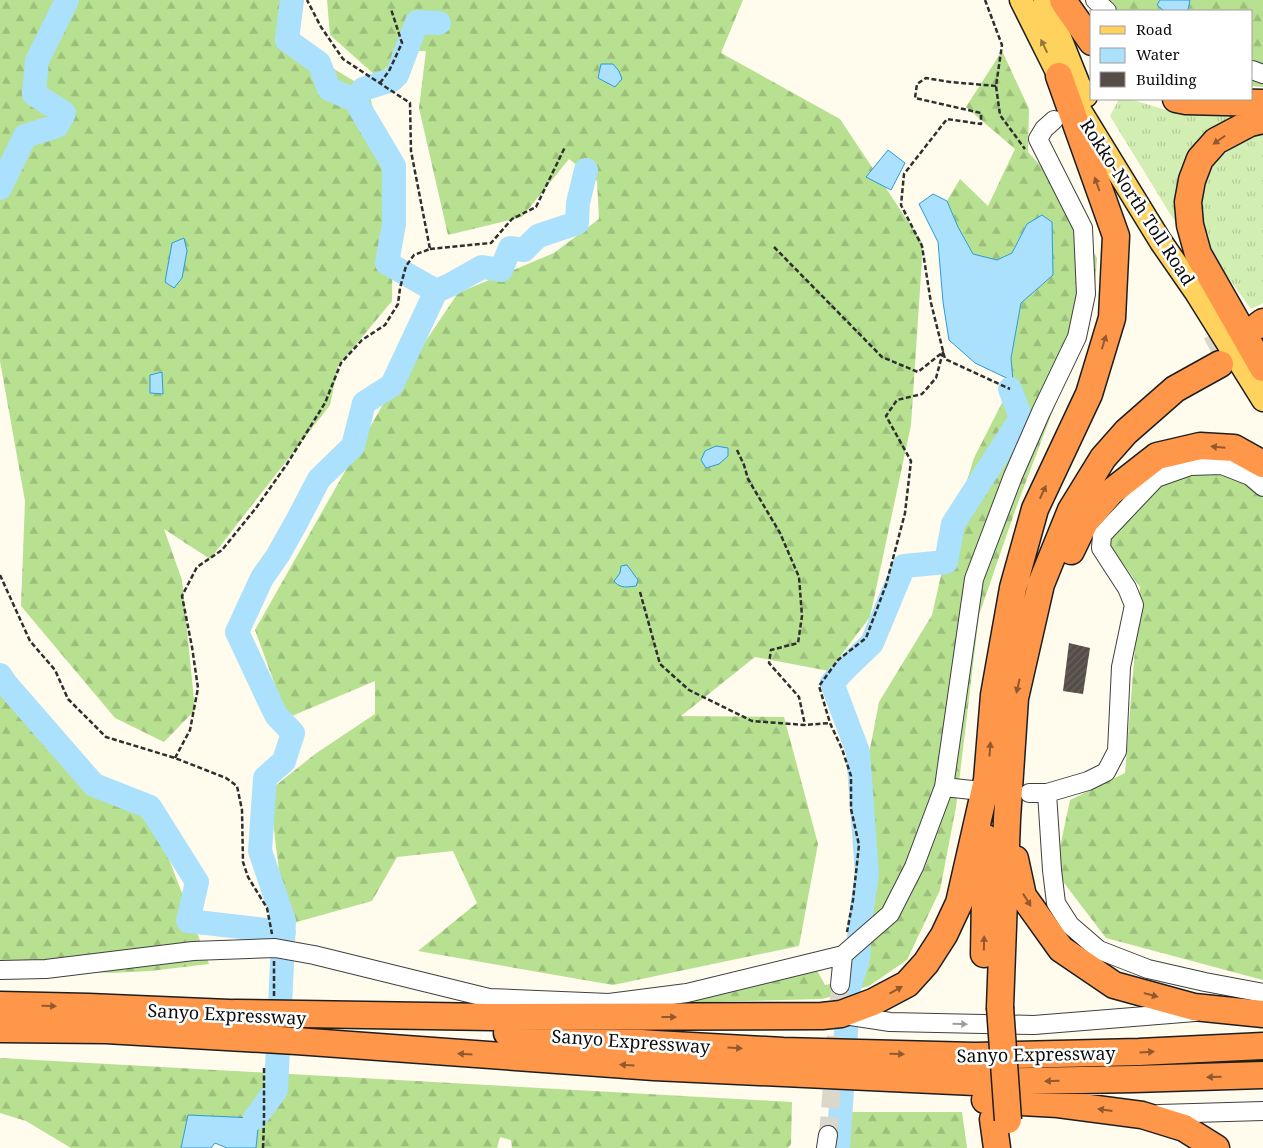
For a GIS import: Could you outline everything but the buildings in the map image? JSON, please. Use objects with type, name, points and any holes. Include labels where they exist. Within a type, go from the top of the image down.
[{"type":"highway","points":[[1064,0],[1090,39]]},
{"type":"highway","points":[[235,1013],[492,1017],[822,1016],[842,1014],[873,1002],[907,984],[926,963],[944,935],[959,903],[1013,588],[1035,509],[1089,394],[1112,318],[1116,236],[1058,76]]},
{"type":"highway","points":[[1181,100],[1263,103]]},
{"type":"highway","points":[[1263,120],[1250,123],[1216,141],[1200,158],[1192,180],[1188,202],[1190,225],[1198,254],[1263,368]]},
{"type":"highway","points":[[991,1008],[1015,698],[1041,584],[1071,510],[1103,458],[1126,432],[1215,357],[1174,374],[1144,397],[1115,427],[1090,456],[1051,517],[1013,588]]},
{"type":"highway","points":[[1029,638],[1085,522],[1111,492],[1158,456],[1200,446],[1234,448],[1263,464]]},
{"type":"highway","points":[[980,785],[991,1008],[1001,1120],[997,1148]]},
{"type":"highway","points":[[1007,819],[1023,896],[1061,949],[1114,985],[1194,1007],[1263,1014]]},
{"type":"highway","name":"Sanyo Expressway","points":[[0,1005],[235,1013],[655,1044],[783,1051],[975,1056],[1139,1052],[1263,1046]]},
{"type":"highway","name":"Sanyo Expressway","points":[[0,1029],[115,1031],[306,1042],[654,1067],[975,1082],[1134,1080],[1263,1075]]},
{"type":"highway","points":[[654,1067],[872,1094],[1058,1104],[1142,1115],[1184,1128],[1216,1148]]},
{"type":"highway","points":[[1001,1120],[1013,1148]]},
{"type":"main road","name":"Rokko-North Toll Road","points":[[1021,0],[1058,76],[1161,242],[1195,291],[1263,400]]},
{"type":"main road","name":"Rokko-North Toll Road","points":[[1045,0],[1079,85],[1263,376]]},
{"type":"street","points":[[1095,0],[1106,10]]},
{"type":"street","points":[[0,970],[46,969],[193,951],[274,948],[314,955],[489,998],[609,1003],[687,993],[843,954],[890,914],[914,866],[944,787],[974,579],[1012,476],[1077,336],[1086,294],[1083,228],[1038,139],[1044,129],[1054,120]]},
{"type":"street","points":[[1029,793],[1047,793],[1088,782],[1106,772],[1117,751],[1121,666],[1134,605],[1127,588],[1101,548],[1102,535],[1156,478],[1190,466],[1222,465],[1250,476],[1263,487]]},
{"type":"street","points":[[944,787],[980,785]]},
{"type":"street","points":[[1047,793],[1056,903],[1070,925],[1099,950],[1148,969],[1263,993]]},
{"type":"street","points":[[840,984],[843,954]]},
{"type":"street","points":[[842,1014],[890,1022],[1034,1025],[1222,1010]]},
{"type":"street","points":[[1142,1115],[1263,1111]]},
{"type":"path","points":[[307,0],[321,27],[343,59],[410,103],[411,151],[430,249]]},
{"type":"path","points":[[985,0],[1002,45],[996,86],[1000,115],[1025,149],[1038,139]]},
{"type":"path","points":[[380,83],[390,71],[402,43],[391,9]]},
{"type":"path","points":[[996,86],[926,78],[917,84],[915,98],[982,113],[981,124],[947,119],[904,174],[902,205],[922,246],[931,303],[945,359],[1010,389]]},
{"type":"path","points":[[175,758],[190,730],[198,688],[182,596],[197,567],[222,550],[256,508],[287,464],[325,403],[341,363],[362,340],[385,324],[398,304],[406,266],[414,255],[430,249],[491,243],[512,219],[536,207],[565,147]]},
{"type":"path","points":[[774,247],[882,357],[918,372],[943,352]]},
{"type":"path","points":[[843,954],[853,900],[859,845],[851,809],[851,776],[842,749],[830,723],[819,686],[838,660],[866,638],[886,585],[905,513],[911,460],[886,416],[897,400],[922,394],[936,378],[943,352]]},
{"type":"path","points":[[737,450],[748,479],[780,534],[799,577],[802,616],[798,644],[771,650],[769,663],[798,697],[805,726]]},
{"type":"path","points":[[0,575],[30,641],[55,670],[68,699],[106,737],[175,758],[226,778],[237,786],[242,810],[243,862],[248,877],[267,908],[274,948],[274,1000]]},
{"type":"path","points":[[640,592],[660,664],[689,690],[752,721],[805,726],[830,723]]},
{"type":"path","points":[[263,1148],[264,1066]]},
{"type":"green space","points":[[0,0],[298,0],[294,45],[369,90],[393,208],[392,301],[338,366],[330,405],[210,559],[164,529],[182,580],[195,710],[164,742],[115,718],[21,606],[25,501],[0,361]]},
{"type":"green space","points":[[327,0],[743,0],[721,53],[840,119],[923,244],[911,425],[870,617],[829,671],[755,657],[681,716],[784,717],[818,844],[799,946],[613,985],[418,951],[477,903],[453,851],[397,857],[372,901],[286,925],[269,791],[315,754],[375,714],[375,681],[287,718],[255,630],[382,406],[458,293],[554,253],[599,219],[597,181],[569,159],[522,217],[448,235],[419,108],[426,51],[408,51],[376,76],[330,35]]},
{"type":"green space","points":[[1101,0],[1263,0],[1263,87],[1253,86],[1253,10],[1106,10]]},
{"type":"green space","points":[[1002,51],[1029,109],[1028,152],[1049,175],[1097,258],[1094,302],[1016,508],[979,615],[956,807],[940,890],[907,960],[869,986],[822,999],[666,1003],[814,965],[825,985],[862,978],[871,920],[852,913],[859,806],[879,702],[932,615],[950,536],[974,458],[1013,381],[1011,358],[1021,303],[1053,275],[1027,224],[1012,253],[997,261],[973,254],[958,227],[947,201],[960,179],[988,206],[1015,149],[966,107]]},
{"type":"green space","points":[[1118,100],[1133,100],[1176,113],[1248,111],[1215,129],[1177,225],[1110,116]]},
{"type":"green space","points":[[1263,133],[1263,303],[1251,309],[1207,249],[1199,201],[1213,164],[1241,140]]},
{"type":"green space","points":[[1227,467],[1263,493],[1263,980],[1106,938],[1055,871],[1070,800],[1125,773],[1140,587],[1107,542],[1171,473]]},
{"type":"green space","points":[[0,682],[80,765],[146,799],[209,964],[150,971],[111,973],[0,965]]},
{"type":"green space","points":[[0,1058],[792,1102],[791,1144],[788,1148],[512,1148],[511,1140],[500,1137],[497,1148],[256,1148],[258,1128],[188,1115],[181,1148],[71,1148],[26,1121],[0,1113]]},
{"type":"green space","points":[[851,1112],[962,1112],[967,1148],[845,1148]]},
{"type":"water","points":[[1160,0],[1190,0],[1188,10],[1163,10],[1157,5]]},
{"type":"water","points":[[601,64],[613,64],[619,71],[622,79],[615,87],[598,78]]},
{"type":"water","points":[[888,150],[905,163],[891,190],[866,177]]},
{"type":"water","points":[[933,194],[947,201],[958,227],[973,254],[997,260],[1012,253],[1027,224],[1042,215],[1052,222],[1053,275],[1021,303],[1011,358],[1013,381],[975,363],[949,340],[943,302],[938,242],[919,204]]},
{"type":"water","points":[[184,238],[187,251],[182,278],[174,288],[165,282],[172,243]]},
{"type":"water","points":[[162,372],[163,394],[150,393],[150,375]]},
{"type":"water","points":[[716,446],[728,448],[728,456],[719,464],[706,468],[701,460],[705,451]]},
{"type":"water","points":[[627,565],[638,580],[636,586],[621,586],[614,581],[620,573],[621,566]]},
{"type":"water","points":[[188,1115],[255,1118],[258,1128],[256,1148],[227,1148],[215,1143],[211,1148],[181,1148]]},
{"type":"waterway","points":[[0,188],[25,136],[57,126],[64,113],[34,94],[37,61],[67,0]]},
{"type":"waterway","points":[[255,1118],[276,1090],[284,921],[260,851],[265,778],[284,761],[293,733],[276,715],[237,632],[262,578],[278,555],[319,479],[353,446],[364,403],[392,385],[436,291],[387,263],[394,224],[394,166],[355,100],[329,89],[319,63],[287,40],[292,0]]},
{"type":"waterway","points":[[355,100],[363,89],[392,80],[397,75],[417,22],[439,23]]},
{"type":"waterway","points":[[436,291],[482,267],[501,270],[510,248],[524,250],[538,236],[577,223],[578,203],[586,170]]},
{"type":"waterway","points":[[838,1148],[849,988],[858,959],[860,922],[867,874],[858,752],[832,683],[872,643],[904,566],[946,562],[953,524],[1021,418],[1010,389]]},
{"type":"waterway","points":[[0,675],[94,785],[150,807],[197,882],[188,921],[284,932]]},
{"type":"tunnel","points":[[1210,350],[1247,330]]},
{"type":"tunnel","points":[[828,1135],[840,985]]}]
